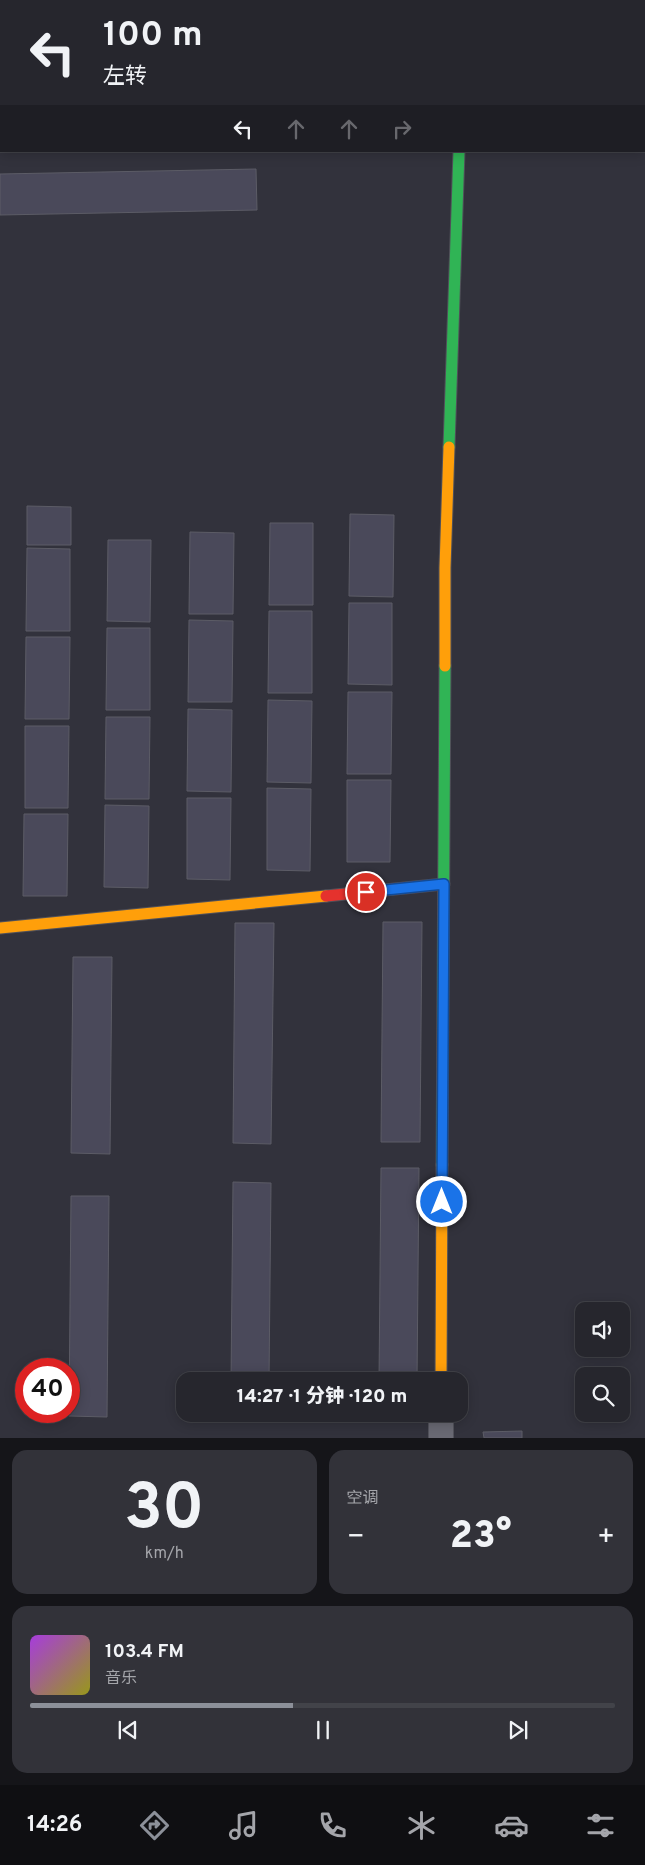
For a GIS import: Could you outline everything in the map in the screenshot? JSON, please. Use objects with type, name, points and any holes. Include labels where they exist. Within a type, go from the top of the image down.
[{"type":"street","points":[[442,1372],[445,568],[459,152]]},
{"type":"street","points":[[0,928],[444,884]]},
{"type":"street","points":[[441,1422],[441,1438]]},
{"type":"building","points":[[256,169],[257,210],[0,215],[0,174]]},
{"type":"building","points":[[27,506],[71,507],[71,545],[27,545]]},
{"type":"building","points":[[350,514],[394,515],[393,597],[349,596]]},
{"type":"building","points":[[270,523],[313,523],[313,605],[269,605]]},
{"type":"building","points":[[190,532],[234,533],[233,614],[189,614]]},
{"type":"building","points":[[108,540],[151,540],[150,622],[107,621]]},
{"type":"building","points":[[27,548],[70,549],[70,631],[26,631]]},
{"type":"building","points":[[349,603],[392,603],[392,685],[348,684]]},
{"type":"building","points":[[269,611],[312,611],[312,693],[268,693]]},
{"type":"building","points":[[189,620],[233,621],[232,702],[188,702]]},
{"type":"building","points":[[107,628],[150,628],[150,710],[106,710]]},
{"type":"building","points":[[26,637],[70,637],[69,719],[25,719]]},
{"type":"building","points":[[348,692],[392,692],[391,774],[347,774]]},
{"type":"building","points":[[268,700],[312,701],[311,783],[267,782]]},
{"type":"building","points":[[188,709],[232,710],[231,792],[187,791]]},
{"type":"building","points":[[106,717],[150,717],[149,799],[105,799]]},
{"type":"building","points":[[25,726],[69,726],[68,808],[25,808]]},
{"type":"building","points":[[347,780],[391,780],[390,862],[347,862]]},
{"type":"building","points":[[267,788],[311,789],[310,871],[267,870]]},
{"type":"building","points":[[187,798],[231,798],[230,880],[187,879]]},
{"type":"building","points":[[105,805],[149,806],[148,888],[104,887]]},
{"type":"building","points":[[24,814],[68,814],[67,896],[23,896]]},
{"type":"building","points":[[383,922],[422,922],[420,1142],[381,1142]]},
{"type":"building","points":[[235,923],[274,923],[271,1144],[233,1143]]},
{"type":"building","points":[[73,957],[112,957],[110,1154],[71,1153]]},
{"type":"building","points":[[381,1168],[419,1168],[417,1372],[379,1372]]},
{"type":"building","points":[[233,1182],[271,1183],[269,1372],[231,1372]]},
{"type":"building","points":[[71,1196],[109,1196],[107,1417],[80,1416],[80,1358],[70,1358]]},
{"type":"building","points":[[522,1431],[522,1438],[484,1438],[483,1432]]},
{"type":"traffic: fast","points":[[449,447],[459,152]]},
{"type":"traffic: fast","points":[[442,1165],[445,666]]},
{"type":"traffic: slow","points":[[445,666],[445,568],[449,447]]},
{"type":"traffic: slow","points":[[0,928],[326,896]]},
{"type":"traffic: slow","points":[[441,1372],[442,1165]]},
{"type":"traffic: jam","points":[[326,896],[444,884]]},
{"type":"route","points":[[366,892],[444,884],[442,1202]]}]
